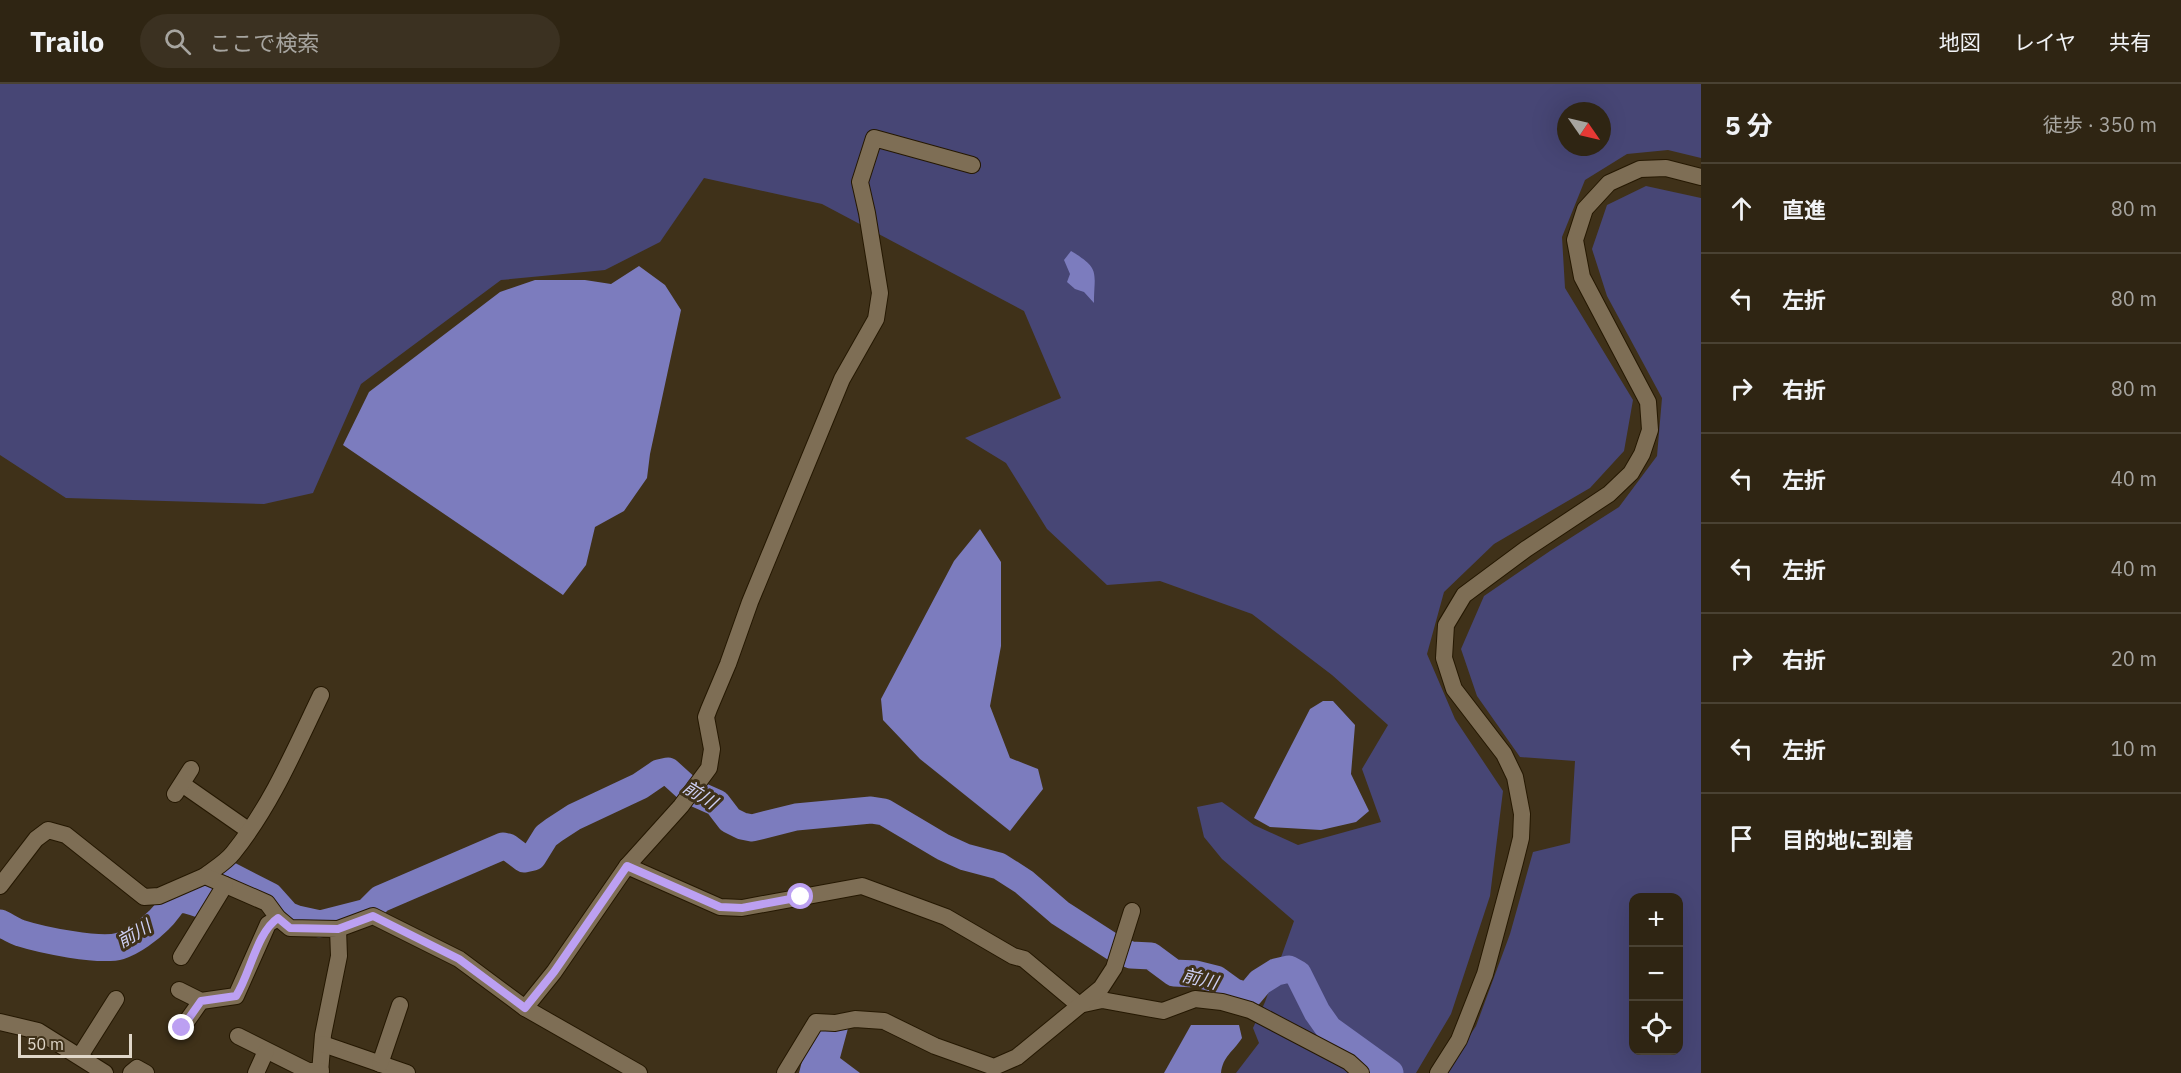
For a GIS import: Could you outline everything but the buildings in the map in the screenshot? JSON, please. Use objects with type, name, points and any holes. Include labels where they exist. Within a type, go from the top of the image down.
[{"type":"street","points":[[525,1008],[554,972],[627,866],[681,806],[709,768],[712,749],[706,717],[709,708],[768,557],[842,379],[876,319],[880,293],[860,182],[874,138],[972,165]]},
{"type":"street","points":[[1438,1073],[1459,1040],[1485,974],[1521,838],[1522,814],[1515,777],[1504,754],[1454,689],[1444,658],[1446,625],[1464,596],[1526,549],[1609,494],[1631,473],[1642,454],[1650,430],[1648,402],[1582,277],[1575,240],[1585,209],[1609,183],[1640,169],[1666,168],[1701,177]]},
{"type":"street","points":[[0,886],[36,839],[48,830],[66,835],[144,897],[159,896],[205,876],[232,854],[279,782],[321,695]]},
{"type":"street","points":[[192,769],[179,789],[248,830]]},
{"type":"street","points":[[627,866],[720,907],[742,908],[862,886],[946,917],[1013,956],[1024,959],[1079,1005]]},
{"type":"street","points":[[205,876],[267,903],[278,918],[290,928],[338,929],[373,916],[459,959],[525,1008],[639,1073]]},
{"type":"street","points":[[181,957],[225,885]]},
{"type":"street","points":[[785,1073],[816,1022],[835,1023],[855,1019],[884,1021],[935,1046],[994,1067],[1017,1057],[1101,988],[1114,968],[1132,911]]},
{"type":"street","points":[[179,990],[201,1001],[236,996],[268,924],[278,918]]},
{"type":"street","points":[[238,1036],[308,1071],[320,1072],[322,1044],[339,956],[338,929]]},
{"type":"street","points":[[80,1056],[116,999]]},
{"type":"street","points":[[1079,1005],[1102,1000],[1163,1011],[1195,999],[1222,1002],[1250,1010],[1349,1062],[1361,1073]]},
{"type":"street","points":[[182,1028],[201,1001]]},
{"type":"street","points":[[369,1066],[400,1005]]},
{"type":"street","points":[[0,1022],[39,1031],[105,1073]]},
{"type":"street","points":[[322,1044],[369,1066],[407,1073]]},
{"type":"street","points":[[256,1073],[266,1051]]},
{"type":"street","points":[[131,1073],[137,1068],[147,1073]]},
{"type":"shaded area","points":[[0,84],[1701,84],[1701,158],[1668,150],[1627,154],[1585,180],[1562,237],[1565,288],[1633,400],[1624,451],[1590,488],[1494,544],[1444,592],[1427,654],[1455,719],[1503,791],[1490,896],[1451,1014],[1416,1073],[1236,1073],[1259,1043],[1253,1028],[1265,1002],[1294,921],[1222,859],[1204,837],[1197,807],[1222,802],[1254,825],[1298,845],[1381,822],[1362,769],[1388,725],[1332,675],[1252,614],[1160,581],[1107,585],[1047,529],[1006,463],[965,438],[1061,398],[1024,311],[822,204],[704,178],[660,242],[605,270],[501,280],[361,384],[313,493],[264,504],[66,498],[0,455]]},
{"type":"shaded area","points":[[1646,186],[1701,198],[1701,1073],[1445,1073],[1476,1026],[1510,934],[1533,852],[1570,843],[1575,761],[1520,757],[1477,696],[1461,649],[1484,596],[1619,507],[1657,456],[1662,398],[1607,296],[1592,249],[1607,205]]},
{"type":"water","points":[[1071,251],[1087,262],[1094,272],[1094,303],[1084,292],[1075,289],[1067,282],[1070,274],[1064,260]]},
{"type":"water","points":[[639,266],[665,285],[681,310],[650,454],[647,478],[624,511],[595,527],[586,565],[563,595],[343,445],[369,392],[500,292],[535,280],[585,280],[611,284]]},
{"type":"water","points":[[980,529],[1001,562],[1001,646],[990,706],[1010,758],[1038,769],[1043,789],[1010,831],[920,759],[883,720],[881,699],[954,561]]},
{"type":"water","points":[[1323,701],[1333,701],[1355,725],[1351,774],[1369,811],[1356,822],[1321,830],[1270,827],[1254,818],[1310,709]]},
{"type":"water","points":[[850,1021],[840,1058],[860,1073],[799,1073],[802,1061],[820,1023]]},
{"type":"water","points":[[1191,1025],[1239,1025],[1242,1038],[1226,1058],[1221,1073],[1164,1073]]},
{"type":"waterway","name":"前川","points":[[0,923],[20,933],[56,942],[99,947],[120,946],[151,928],[174,902],[183,900],[199,904],[210,893],[212,886],[229,875],[270,896],[287,915],[320,924],[367,912],[380,899],[503,846],[524,859],[533,857],[546,836],[574,817],[640,786],[659,773],[668,771],[690,791],[717,803],[730,820],[752,828],[796,817],[871,810],[884,812],[943,847],[965,857],[999,866],[1024,882],[1060,913],[1116,949],[1131,955],[1151,956],[1174,973],[1196,974],[1216,979],[1234,992],[1244,995],[1250,994],[1260,982],[1276,972],[1289,969],[1298,974],[1317,1012],[1329,1029],[1390,1073]]},
{"type":"route","points":[[182,1028],[201,1001],[214,1001],[236,996],[268,924],[278,918],[290,928],[338,929],[373,916],[459,959],[525,1008],[554,972],[627,866],[720,907],[742,908],[801,897]]}]
